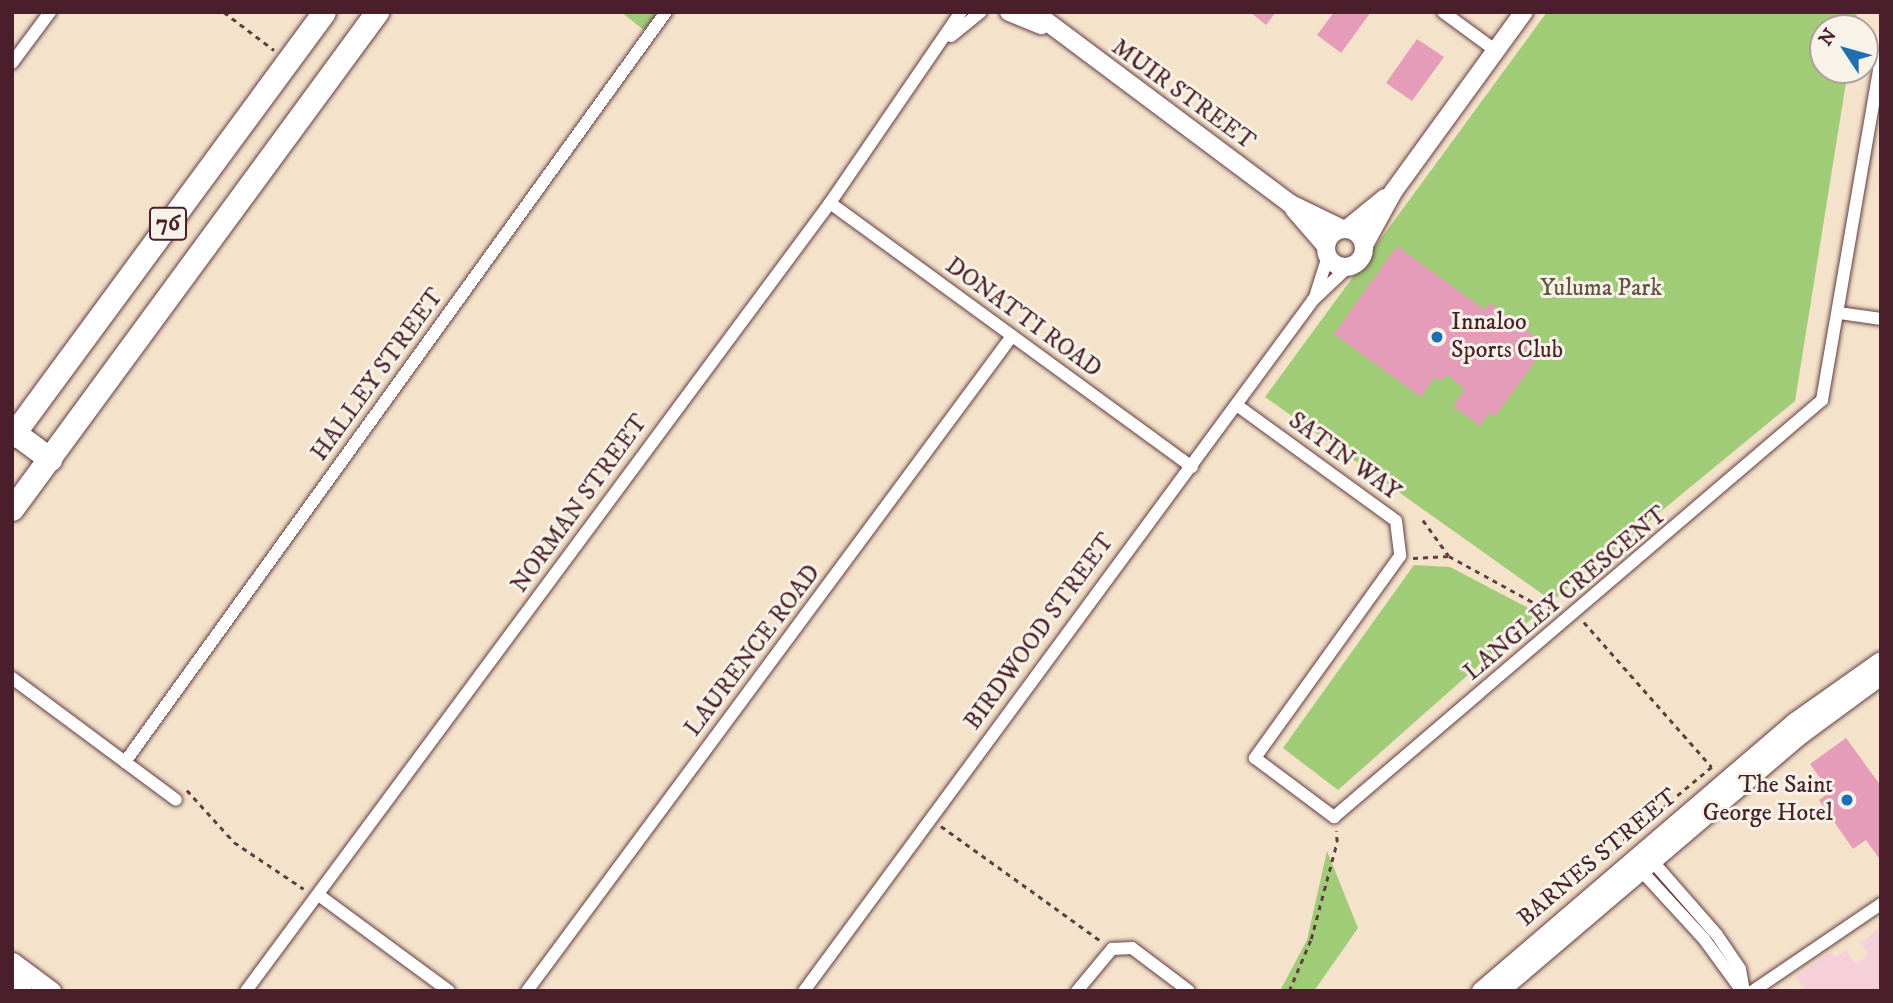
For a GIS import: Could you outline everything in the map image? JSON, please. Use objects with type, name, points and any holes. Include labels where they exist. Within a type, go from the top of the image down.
[{"type":"highway","name":"76","points":[[14,435],[324,12]]},
{"type":"highway","name":"76","points":[[12,509],[377,12]]},
{"type":"highway","points":[[14,435],[50,459]]},
{"type":"main road","name":"MUIR STREET","points":[[1009,12],[1049,27]]},
{"type":"main road","name":"MUIR STREET","points":[[1034,12],[1049,27],[1289,203],[1345,229]]},
{"type":"main road","points":[[1393,191],[1345,229],[1330,237],[1327,251],[1339,266],[1348,267],[1361,259],[1364,245],[1393,191],[1524,12]]},
{"type":"main road","name":"MUIR STREET","points":[[1289,203],[1327,251]]},
{"type":"main road","points":[[1345,229],[1357,233],[1364,245]]},
{"type":"main road","name":"BARNES STREET","points":[[1500,991],[1795,722],[1881,661]]},
{"type":"main road","name":"BARNES STREET","points":[[1480,991],[1801,735],[1881,676]]},
{"type":"main road","points":[[12,962],[51,991]]},
{"type":"main road","points":[[12,983],[22,991]]},
{"type":"street","points":[[12,63],[50,12]]},
{"type":"street","name":"HALLEY STREET","points":[[125,762],[666,12]]},
{"type":"street","name":"NORMAN STREET","points":[[246,991],[320,895],[830,203],[946,41],[961,12]]},
{"type":"street","name":"NORMAN STREET","points":[[946,41],[981,12]]},
{"type":"street","points":[[1443,12],[1495,50]]},
{"type":"street","name":"LANGLEY CRESCENT","points":[[1334,817],[1576,613],[1822,400],[1881,57]]},
{"type":"street","name":"DONATTI ROAD","points":[[830,203],[1192,467]]},
{"type":"street","name":"BIRDWOOD STREET","points":[[1313,300],[1327,251]]},
{"type":"street","name":"BIRDWOOD STREET","points":[[804,991],[1238,406],[1313,300],[1348,267]]},
{"type":"street","points":[[1839,313],[1881,319]]},
{"type":"street","name":"LAURENCE ROAD","points":[[527,991],[1012,336]]},
{"type":"street","name":"SATIN WAY","points":[[1238,406],[1396,521],[1400,556]]},
{"type":"street","points":[[1334,817],[1255,758],[1400,556]]},
{"type":"street","points":[[12,678],[176,800]]},
{"type":"street","points":[[1643,862],[1717,934],[1740,969],[1743,991]]},
{"type":"street","points":[[320,895],[449,991]]},
{"type":"street","points":[[1753,991],[1881,904]]},
{"type":"street","points":[[1077,991],[1112,949],[1132,948],[1188,991]]},
{"type":"path","points":[[224,12],[274,49]]},
{"type":"path","points":[[1423,520],[1449,556],[1538,605],[1576,613],[1712,767],[1605,856]]},
{"type":"path","points":[[1400,556],[1422,560],[1449,556]]},
{"type":"path","points":[[176,800],[185,788],[234,842],[320,895]]},
{"type":"path","points":[[1289,991],[1311,939],[1337,842],[1334,817]]},
{"type":"path","points":[[933,820],[1112,949]]},
{"type":"shaded area","points":[[1881,926],[1881,991],[1806,991],[1796,977],[1831,952],[1835,957],[1846,950],[1855,964],[1869,955],[1861,943]]},
{"type":"green space","points":[[621,12],[663,12],[644,30]]},
{"type":"green space","name":"Yuluma Park","points":[[1547,12],[1857,12],[1809,14],[1809,84],[1846,84],[1795,401],[1552,601],[1265,397]]},
{"type":"green space","points":[[1414,565],[1450,567],[1538,613],[1338,790],[1283,748]]},
{"type":"green space","points":[[1327,851],[1358,928],[1314,991],[1280,991],[1307,940]]},
{"type":"building","points":[[1250,12],[1276,12],[1266,25]]},
{"type":"building","points":[[1334,12],[1371,12],[1341,53],[1317,35]]},
{"type":"building","points":[[1417,39],[1444,57],[1412,101],[1386,83]]},
{"type":"building","name":"Innaloo Sports Club","points":[[1397,246],[1485,310],[1490,303],[1540,340],[1531,352],[1538,357],[1495,417],[1489,413],[1480,426],[1453,406],[1465,389],[1447,375],[1440,381],[1435,377],[1421,397],[1334,334]]},
{"type":"building","points":[[1846,738],[1881,786],[1881,861],[1866,840],[1853,849],[1819,800],[1830,792],[1810,764]]},
{"type":"place","name":"Innaloo Sports Club","points":[[1437,337]]},
{"type":"place","name":"The Saint George Hotel","points":[[1847,800]]}]
